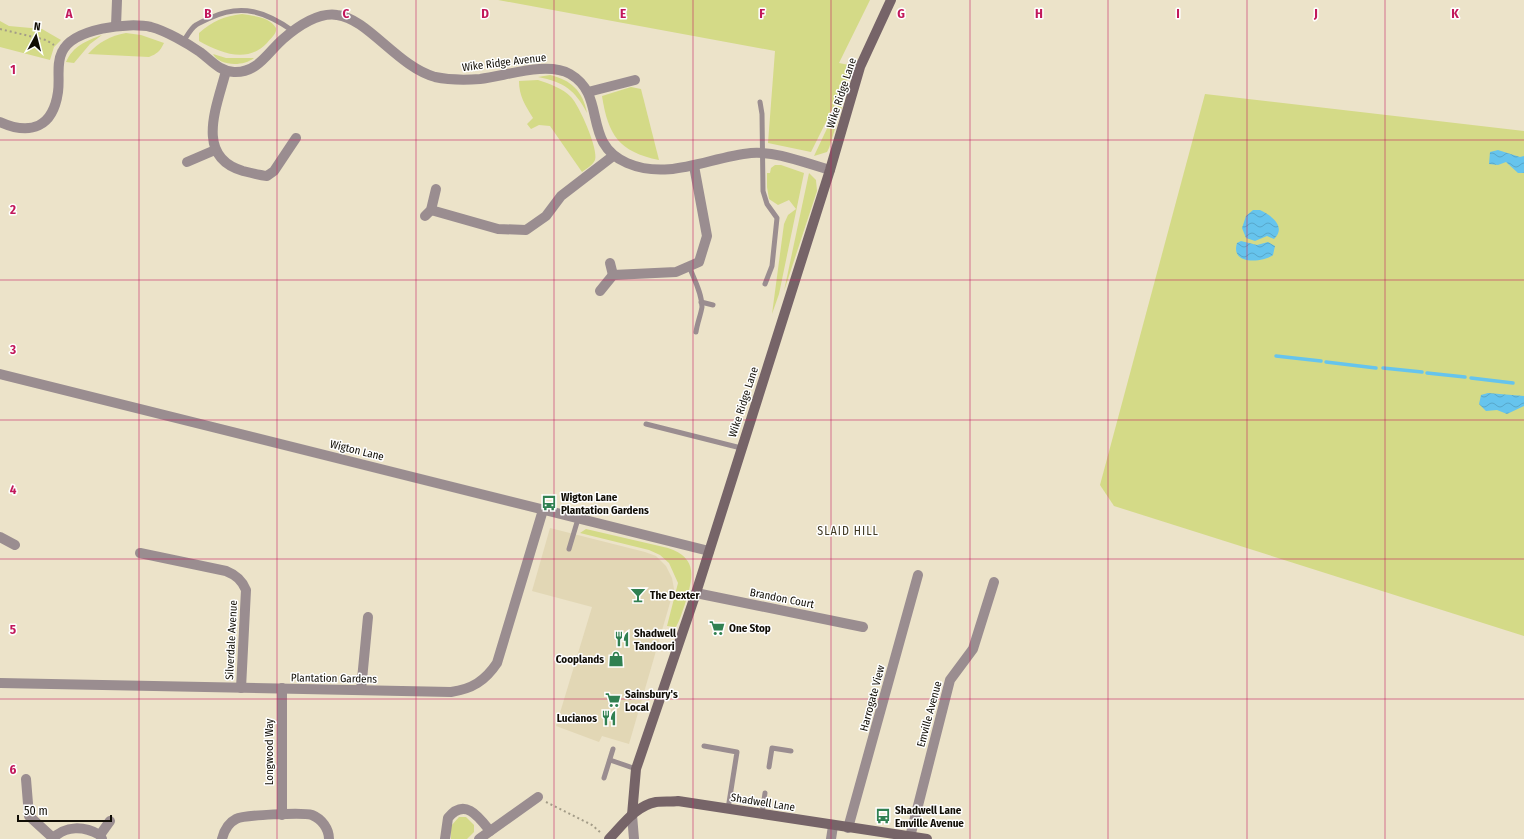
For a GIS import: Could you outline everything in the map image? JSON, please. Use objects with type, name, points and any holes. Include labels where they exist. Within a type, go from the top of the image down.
[{"type":"street","points":[[116,26],[117,0]]},
{"type":"street","name":"Wike Ridge Lane","points":[[632,815],[636,769],[696,593],[830,170],[860,67],[891,0]]},
{"type":"street","name":"Wike Ridge Avenue","points":[[226,71],[238,72],[254,66],[293,31],[313,19],[336,14],[346,17],[363,27],[413,68],[435,77],[456,80],[479,79],[554,68],[568,72],[580,81],[588,92],[593,106],[598,133],[605,147],[613,156],[628,164],[648,170],[673,170],[722,158],[762,153],[777,155],[830,170]]},
{"type":"street","points":[[0,122],[24,129],[38,127],[48,119],[54,108],[58,90],[59,64],[63,50],[72,41],[83,35],[116,26],[133,24],[151,27],[166,32],[200,52],[215,66],[226,71],[213,126],[212,139],[215,150],[222,160],[231,167],[267,176],[274,171],[296,138]]},
{"type":"street","points":[[588,92],[635,80]]},
{"type":"street","points":[[187,162],[215,150]]},
{"type":"street","points":[[436,189],[428,213],[498,229],[526,230],[546,216],[561,196],[613,156]]},
{"type":"street","points":[[600,291],[613,275],[676,272],[698,262],[707,236],[694,166]]},
{"type":"street","points":[[610,263],[613,275]]},
{"type":"street","name":"Wigton Lane","points":[[0,374],[709,551]]},
{"type":"street","name":"Plantation Gardens","points":[[0,683],[451,692],[465,690],[478,684],[489,675],[497,663],[543,510]]},
{"type":"street","points":[[0,537],[15,545]]},
{"type":"street","name":"Silverdale Avenue","points":[[140,553],[226,571],[239,578],[246,590],[241,688]]},
{"type":"street","name":"Harrogate View","points":[[848,828],[918,575]]},
{"type":"street","name":"Emville Avenue","points":[[910,837],[950,680],[974,649],[994,582]]},
{"type":"street","name":"Brandon Court","points":[[696,593],[863,627]]},
{"type":"street","points":[[361,690],[368,617]]},
{"type":"street","name":"Longwood Way","points":[[282,688],[280,760],[282,815]]},
{"type":"street","points":[[26,779],[29,816],[52,838],[60,831],[73,828],[89,829],[101,837],[110,821]]},
{"type":"street","points":[[479,839],[538,797]]},
{"type":"street","name":"Shadwell Lane","points":[[609,839],[632,815],[655,802],[678,801],[832,826],[927,839]]},
{"type":"street","points":[[445,839],[446,823],[448,818],[451,813],[461,809],[472,811],[490,831]]},
{"type":"street","points":[[222,839],[228,825],[243,817],[305,814],[314,816],[326,827],[329,839]]},
{"type":"street","points":[[632,815],[634,839]]},
{"type":"street","points":[[831,839],[832,826]]},
{"type":"lane","points":[[182,42],[195,25],[216,15],[237,9],[258,12],[276,19],[293,31]]},
{"type":"lane","points":[[760,102],[762,114],[763,191],[767,204],[777,218],[772,266],[765,284]]},
{"type":"lane","points":[[689,266],[701,296],[696,332]]},
{"type":"lane","points":[[701,302],[713,305]]},
{"type":"lane","points":[[646,424],[741,448]]},
{"type":"lane","points":[[569,549],[578,519]]},
{"type":"lane","points":[[704,746],[737,752],[728,808]]},
{"type":"lane","points":[[769,767],[772,748],[791,751]]},
{"type":"lane","points":[[604,778],[613,749]]},
{"type":"lane","points":[[610,760],[636,769]]},
{"type":"lane","points":[[762,814],[765,793]]},
{"type":"path","points":[[0,29],[46,40],[63,50]]},
{"type":"path","points":[[538,797],[592,825],[609,839]]},
{"type":"shaded area","points":[[550,528],[656,556],[666,566],[672,578],[674,589],[629,744],[602,736],[599,742],[556,726],[592,607],[532,591]]},
{"type":"green space","points":[[498,0],[870,0],[839,63],[854,66],[811,152],[768,143],[775,51]]},
{"type":"green space","points":[[242,14],[266,19],[276,28],[276,32],[273,36],[259,49],[242,55],[234,54],[216,49],[199,41],[199,33],[209,25],[230,16]]},
{"type":"green space","points":[[0,21],[9,26],[42,29],[61,40],[54,47],[50,60],[0,47]]},
{"type":"green space","points":[[126,33],[141,35],[164,43],[158,52],[149,57],[88,54],[105,40]]},
{"type":"green space","points":[[102,35],[90,44],[74,63],[66,62],[76,48],[85,42]]},
{"type":"green space","points":[[213,54],[226,58],[254,58],[244,63],[232,64],[220,61]]},
{"type":"green space","points":[[550,75],[570,83],[575,88],[582,98],[587,113],[578,98],[568,88],[547,79],[538,77]]},
{"type":"green space","points":[[538,80],[564,91],[571,97],[583,118],[594,147],[595,160],[593,164],[582,172],[550,126],[539,125],[531,129],[527,124],[533,118],[521,96],[519,81]]},
{"type":"green space","points":[[631,87],[641,89],[659,160],[645,157],[625,147],[612,131],[608,121],[602,96]]},
{"type":"green space","points":[[1205,94],[1524,131],[1524,636],[1114,506],[1100,485]]},
{"type":"green space","points":[[840,101],[843,103],[829,148],[827,152],[814,156]]},
{"type":"green space","points":[[775,165],[781,165],[804,173],[779,294],[772,314],[784,224],[788,215],[796,209],[789,200],[778,205],[769,199],[767,173],[770,173],[771,168]]},
{"type":"green space","points":[[809,173],[816,180],[817,191],[784,291]]},
{"type":"green space","points":[[586,529],[668,548],[685,557],[691,570],[690,586],[680,619],[676,627],[667,626],[678,583],[669,563],[660,555],[649,550],[580,533]]},
{"type":"green space","points":[[459,817],[466,817],[474,825],[474,832],[467,839],[451,839],[451,826]]},
{"type":"water","points":[[1498,150],[1520,157],[1524,156],[1524,173],[1518,173],[1506,162],[1498,165],[1489,164],[1490,152]]},
{"type":"water","points":[[1253,210],[1260,210],[1264,212],[1276,222],[1279,230],[1278,235],[1274,239],[1267,236],[1255,241],[1246,238],[1242,228],[1246,216]]},
{"type":"water","points":[[1241,241],[1257,245],[1268,242],[1275,246],[1273,255],[1262,260],[1255,261],[1242,259],[1236,250],[1237,243]]},
{"type":"water","points":[[1488,393],[1524,396],[1524,406],[1507,414],[1497,410],[1486,411],[1479,404],[1481,395]]},
{"type":"waterway","points":[[1276,356],[1321,361]]},
{"type":"waterway","points":[[1326,362],[1376,368]]},
{"type":"waterway","points":[[1383,368],[1422,372]]},
{"type":"waterway","points":[[1427,373],[1465,377]]},
{"type":"waterway","points":[[1471,378],[1513,383]]},
{"type":"place","name":"Wigton Lane Plantation Gardens","points":[[549,503]]},
{"type":"place","name":"The Dexter","points":[[638,595]]},
{"type":"place","name":"One Stop","points":[[717,628]]},
{"type":"place","name":"Shadwell Tandoori","points":[[622,639]]},
{"type":"place","name":"Cooplands","points":[[616,659]]},
{"type":"place","name":"Sainsbury's Local","points":[[613,700]]},
{"type":"place","name":"Lucianos","points":[[609,718]]},
{"type":"place","name":"Shadwell Lane Emville Avenue","points":[[883,816]]},
{"type":"district","name":"SLAID HILL","points":[[848,531]]}]
